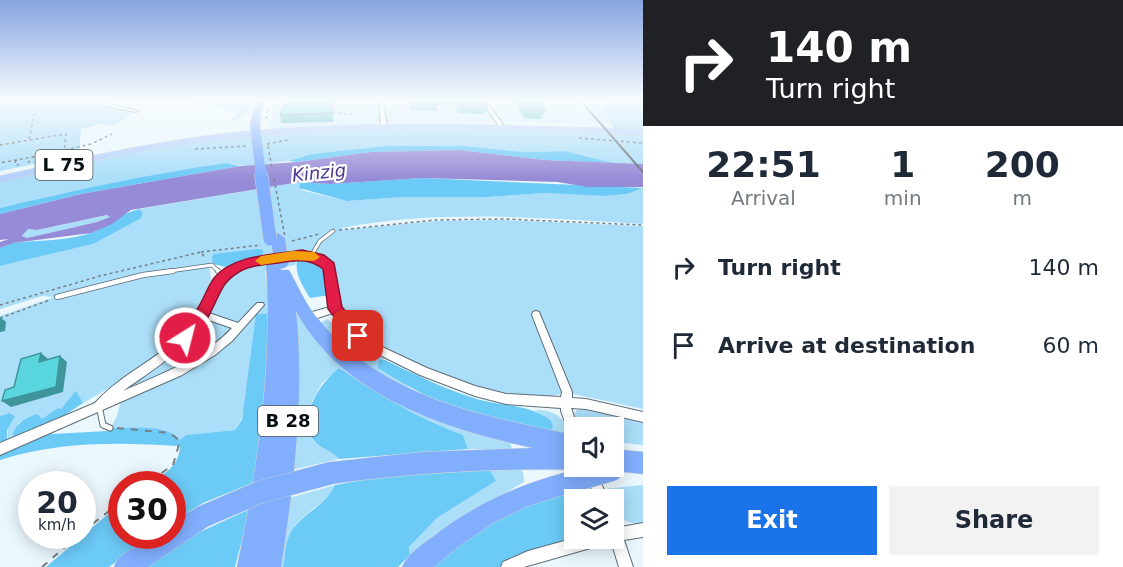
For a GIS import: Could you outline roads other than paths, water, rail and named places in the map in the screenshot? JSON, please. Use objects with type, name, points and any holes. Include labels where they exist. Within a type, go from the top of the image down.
[{"type":"highway","name":"B 28","points":[[261,126],[275,252],[290,344],[290,396],[284,468],[268,567]]},
{"type":"highway","name":"B 28","points":[[249,567],[260,511],[276,396],[275,252]]},
{"type":"highway","points":[[275,252],[308,317],[325,339],[351,363],[387,388],[421,406],[459,421],[564,450]]},
{"type":"highway","points":[[186,527],[202,517],[260,492],[331,473],[419,462],[564,451]]},
{"type":"highway","points":[[415,567],[437,547],[477,518],[512,499],[583,477]]},
{"type":"highway","points":[[127,567],[152,549]]},
{"type":"main road","name":"L 75","points":[[0,178],[112,155],[240,136],[310,130],[502,127],[643,132]]},
{"type":"street","points":[[99,406],[110,394],[185,338],[202,314],[215,288],[235,268],[249,263],[293,256],[310,256],[325,261],[330,267],[336,309],[358,336],[377,349],[475,392],[506,399],[567,402],[643,417]]},
{"type":"street","points":[[0,449],[178,372],[212,352],[260,305]]},
{"type":"street","points":[[308,317],[336,309]]},
{"type":"street","points":[[202,314],[239,327]]},
{"type":"street","points":[[536,315],[567,393],[566,411],[568,417]]},
{"type":"street","points":[[624,531],[643,530]]},
{"type":"street","points":[[508,567],[528,558],[564,548]]},
{"type":"street","points":[[620,549],[626,567]]},
{"type":"lane","points":[[310,256],[320,241],[333,231]]},
{"type":"lane","points":[[57,297],[144,275],[212,266],[224,277]]},
{"type":"lane","points":[[99,406],[103,425],[110,428]]},
{"type":"water","name":"Kinzig","points":[[460,150],[545,160],[643,164],[643,187],[588,187],[557,182],[422,178],[330,184],[300,182],[131,210],[112,224],[91,233],[13,243],[0,248],[0,242],[9,239],[0,240],[0,214],[81,194],[240,166],[297,162],[371,152]],"holes":[[[107,215],[110,217],[27,238],[22,236],[28,229],[37,230]]]},
{"type":"railway","points":[[603,126],[643,172]]}]
